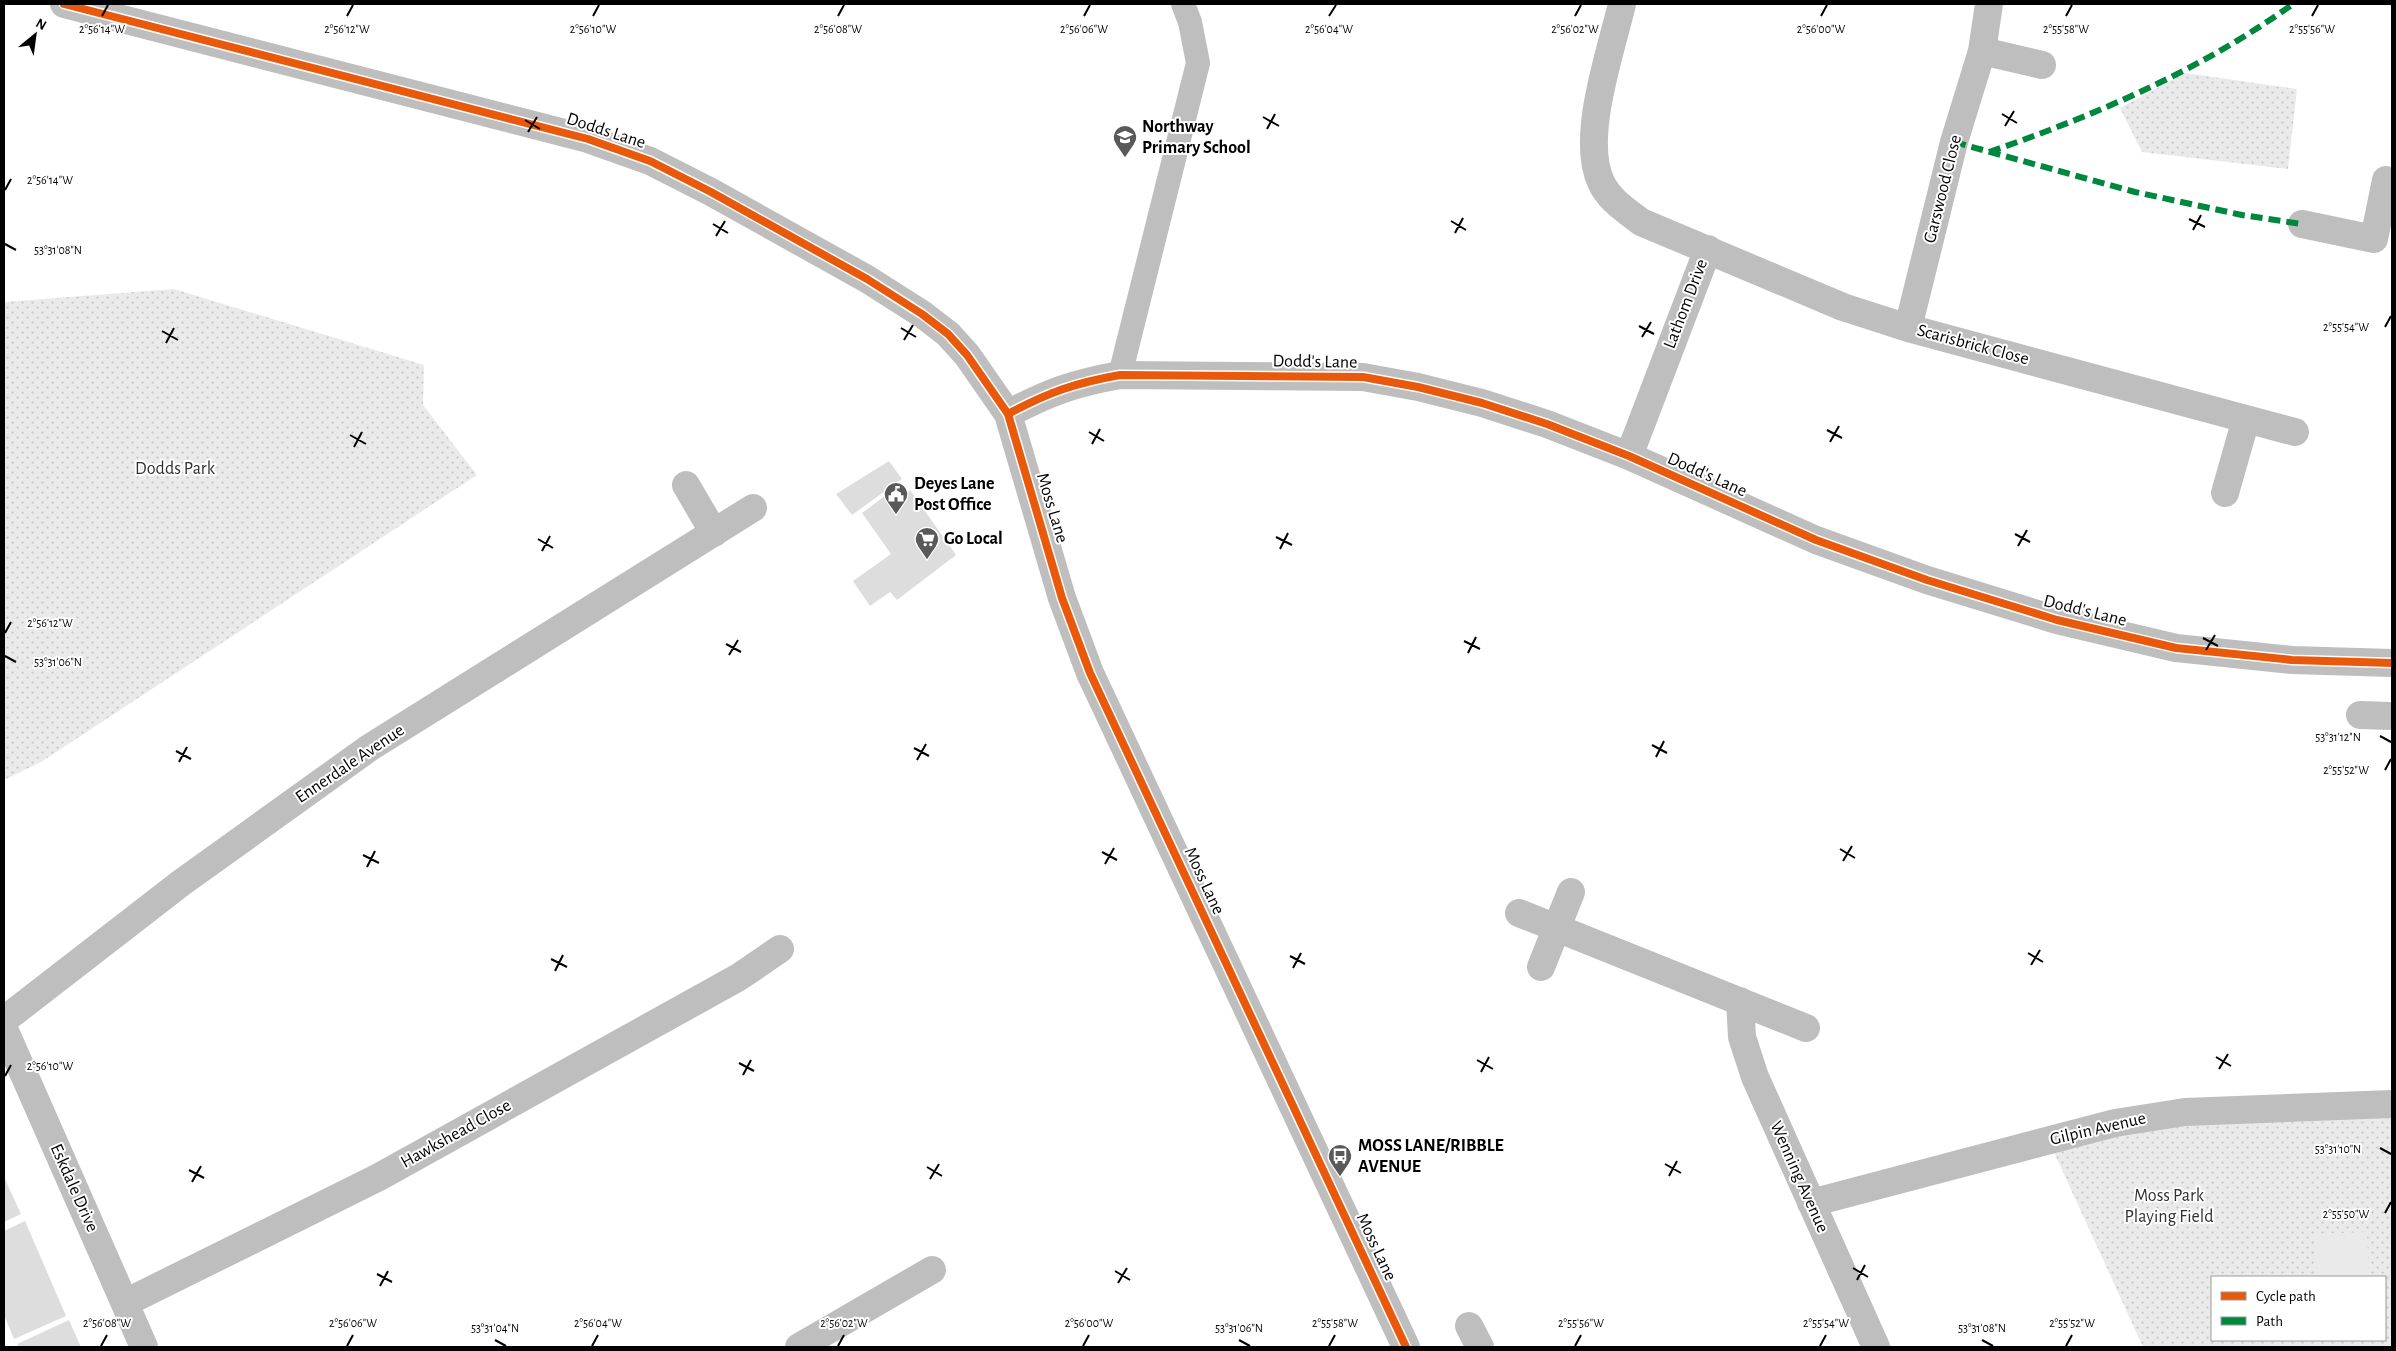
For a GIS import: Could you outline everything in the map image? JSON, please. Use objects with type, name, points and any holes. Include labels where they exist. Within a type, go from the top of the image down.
[{"type":"street","name":"Dodds Lane","points":[[64,4],[588,139],[650,161],[711,192],[850,269],[922,314],[948,334],[967,355],[1008,414]]},
{"type":"street","name":"Lathom Drive","points":[[1622,4],[1593,126],[1593,160],[1601,184],[1617,204],[1641,222],[1708,249],[1629,456]]},
{"type":"street","name":"Garswood Close","points":[[1908,328],[1954,142],[1982,51],[1989,4]]},
{"type":"street","points":[[1982,51],[2042,65]]},
{"type":"street","points":[[2302,224],[2383,241],[2386,180]]},
{"type":"street","name":"Scarisbrick Close","points":[[1708,249],[1843,307],[1908,328],[2295,432]]},
{"type":"street","name":"Dodd's Lane","points":[[1008,414],[1046,394],[1083,382],[1120,375],[1363,377],[1418,387],[1482,403],[1547,424],[1629,456],[1816,540],[1927,580],[2057,620],[2176,648],[2292,660],[2392,663]]},
{"type":"street","name":"Moss Lane","points":[[1008,414],[1062,598],[1090,673],[1406,1347]]},
{"type":"street","points":[[2225,493],[2246,419]]},
{"type":"street","points":[[686,485],[714,532]]},
{"type":"street","name":"Ennerdale Avenue","points":[[4,1020],[181,883],[369,748],[753,508]]},
{"type":"street","points":[[2360,715],[2392,716]]},
{"type":"street","points":[[1541,967],[1571,892]]},
{"type":"street","points":[[1518,913],[1806,1028]]},
{"type":"street","name":"Hawkshead Close","points":[[124,1303],[379,1177],[739,977],[780,949]]},
{"type":"street","name":"Wenning Avenue","points":[[1740,1001],[1742,1037],[1755,1077],[1876,1347]]},
{"type":"street","name":"Eskdale Drive","points":[[4,1029],[144,1347]]},
{"type":"street","name":"Gilpin Avenue","points":[[1811,1203],[2115,1123],[2185,1112],[2392,1104]]},
{"type":"street","points":[[799,1347],[932,1270]]},
{"type":"lane","points":[[1120,375],[1198,63],[1190,22],[1183,4]]},
{"type":"green space","points":[[2185,73],[2297,89],[2288,169],[2142,152],[2120,108]]},
{"type":"green space","name":"Dodds Park","points":[[174,289],[424,365],[423,405],[477,475],[41,762],[4,780],[4,302]]},
{"type":"green space","name":"Moss Park Playing Field","points":[[2392,1111],[2392,1347],[2143,1347],[2052,1148],[2186,1117]]},
{"type":"green space","points":[[2367,1232],[2369,1276],[2317,1276],[2315,1234]]},
{"type":"building","points":[[889,461],[902,479],[852,515],[836,494]]},
{"type":"building","points":[[901,484],[907,493],[910,490],[956,555],[897,600],[890,592],[870,606],[853,581],[891,554],[862,513]]},
{"type":"building","points":[[4,1177],[21,1214],[4,1222]]},
{"type":"building","points":[[25,1221],[66,1316],[14,1339],[4,1315],[4,1231]]},
{"type":"building","points":[[69,1320],[81,1347],[19,1347],[17,1344]]},
{"type":"marked path","points":[[1989,152],[2069,123],[2147,89],[2222,50],[2293,4]]},
{"type":"marked path","points":[[1954,142],[2135,192],[2242,215],[2302,224]]},
{"type":"cycle path","points":[[64,4],[588,139],[650,161],[711,192],[867,279],[922,314],[948,334],[967,355],[1008,414],[1062,598],[1090,673],[1406,1347]]},
{"type":"cycle path","points":[[1008,414],[1062,389],[1120,375],[1363,377],[1418,387],[1482,403],[1547,424],[1629,456],[1816,540],[1927,580],[2057,620],[2176,648],[2292,660],[2392,663]]},
{"type":"place","name":"Northway Primary School","points":[[1125,158]]},
{"type":"place","name":"Deyes Lane Post Office","points":[[896,515]]},
{"type":"place","name":"Go Local","points":[[927,560]]},
{"type":"place","name":"MOSS LANE/RIBBLE AVENUE","points":[[1340,1177]]}]
